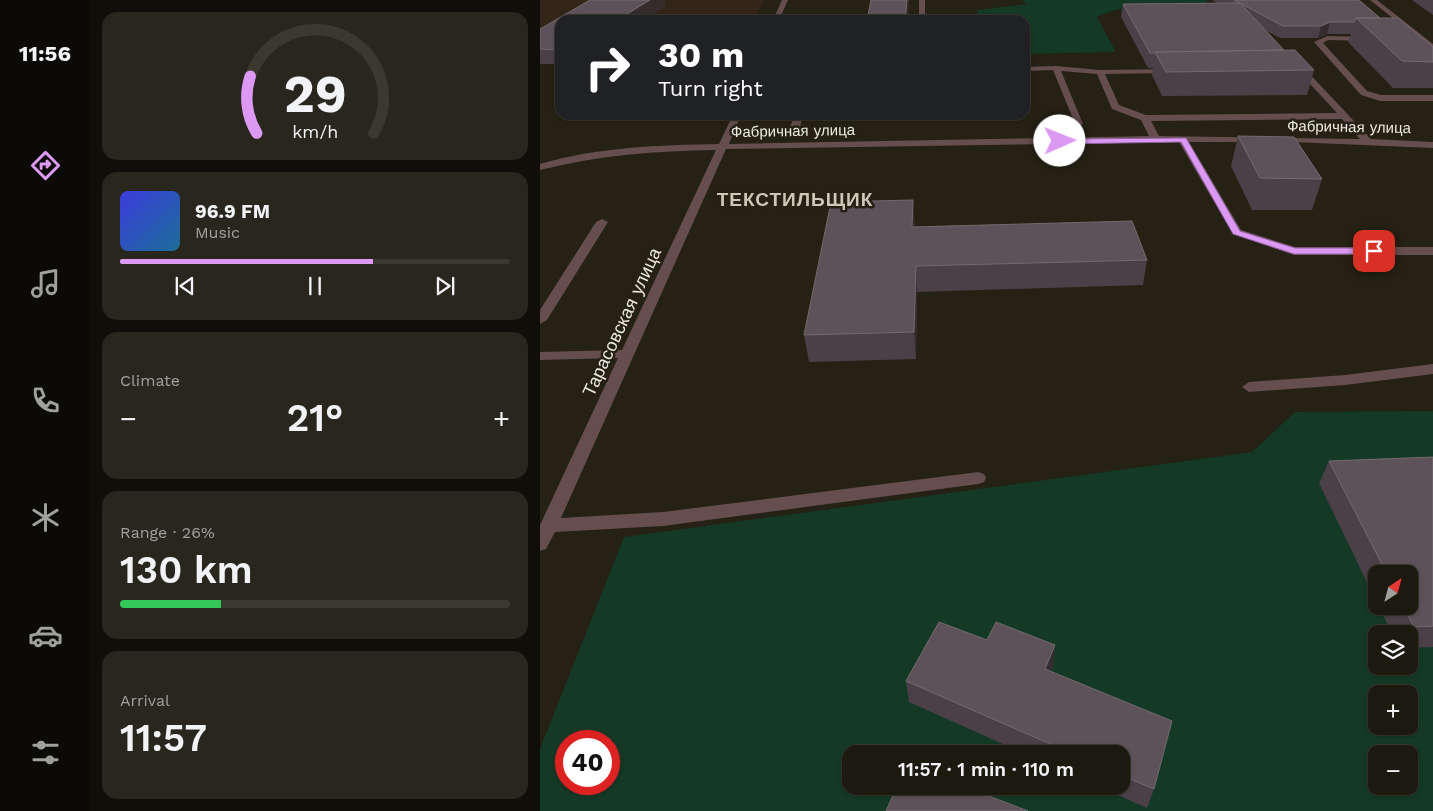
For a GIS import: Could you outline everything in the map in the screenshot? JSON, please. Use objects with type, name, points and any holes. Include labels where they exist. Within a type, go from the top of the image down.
[{"type":"street","points":[[778,15],[786,0]]},
{"type":"street","points":[[922,0],[922,15]]},
{"type":"street","points":[[1373,0],[1433,48]]},
{"type":"street","points":[[1414,33],[1433,33]]},
{"type":"street","points":[[1384,39],[1327,38],[1318,42],[1364,93],[1380,98],[1433,98]]},
{"type":"street","points":[[1402,39],[1422,39]]},
{"type":"street","points":[[1030,69],[1056,68],[1100,72],[1176,71]]},
{"type":"street","points":[[1056,68],[1078,124]]},
{"type":"street","points":[[1291,70],[1301,70],[1368,141]]},
{"type":"street","points":[[1100,72],[1115,108],[1145,118],[1344,116]]},
{"type":"street","points":[[1145,118],[1156,140]]},
{"type":"street","name":"Тарасовская улица","points":[[540,544],[735,120]]},
{"type":"street","points":[[795,127],[797,120]]},
{"type":"street","name":"Фабричная улица","points":[[542,166],[575,158],[632,149],[1156,140],[1368,141],[1433,145]]},
{"type":"street","points":[[1183,140],[1236,232],[1294,251],[1433,251]]},
{"type":"street","points":[[540,320],[602,222]]},
{"type":"street","points":[[540,356],[626,354]]},
{"type":"street","points":[[1249,387],[1345,380],[1433,369]]},
{"type":"street","points":[[550,525],[663,519],[978,478]]},
{"type":"shaded area","points":[[540,0],[765,0],[756,15],[555,15],[555,25],[540,39]]},
{"type":"green space","points":[[1022,0],[1209,0],[1189,8],[1127,9],[1097,17],[1116,52],[1030,54],[1030,15],[978,15],[977,10],[1027,4]]},
{"type":"green space","points":[[1433,411],[1433,811],[989,811],[949,795],[1130,795],[1130,745],[842,745],[842,795],[897,795],[891,811],[540,811],[540,749],[624,537],[1252,452],[1295,412]]},
{"type":"building","points":[[590,0],[650,0],[625,15],[564,15]]},
{"type":"building","points":[[871,0],[907,0],[906,15],[868,15]]},
{"type":"building","points":[[1234,0],[1359,0],[1380,18],[1356,18],[1354,22],[1330,22],[1321,26],[1283,26]]},
{"type":"building","points":[[1240,3],[1284,50],[1150,53],[1123,4]]},
{"type":"building","points":[[1356,18],[1398,18],[1433,47],[1433,62],[1402,61]]},
{"type":"building","points":[[555,20],[555,50],[540,49],[540,29]]},
{"type":"building","points":[[1295,50],[1314,70],[1166,72],[1155,52]]},
{"type":"building","points":[[1238,136],[1294,137],[1322,179],[1260,178]]},
{"type":"building","points":[[913,200],[912,227],[1132,221],[1147,260],[916,266],[914,332],[804,335],[831,202]]},
{"type":"building","points":[[1433,457],[1433,626],[1418,627],[1418,625],[1413,625],[1408,615],[1418,615],[1418,565],[1382,565],[1329,461]]},
{"type":"building","points":[[939,622],[987,640],[996,622],[1055,645],[1045,669],[1172,721],[1154,789],[1130,779],[1130,745],[1052,745],[906,681]]},
{"type":"building","points":[[893,795],[986,795],[1028,811],[886,811]]},
{"type":"district","name":"ТЕКСТИЛЬЩИК","points":[[795,199]]},
{"type":"route","points":[[1060,141],[1183,140],[1236,232],[1294,251],[1374,251]]}]
